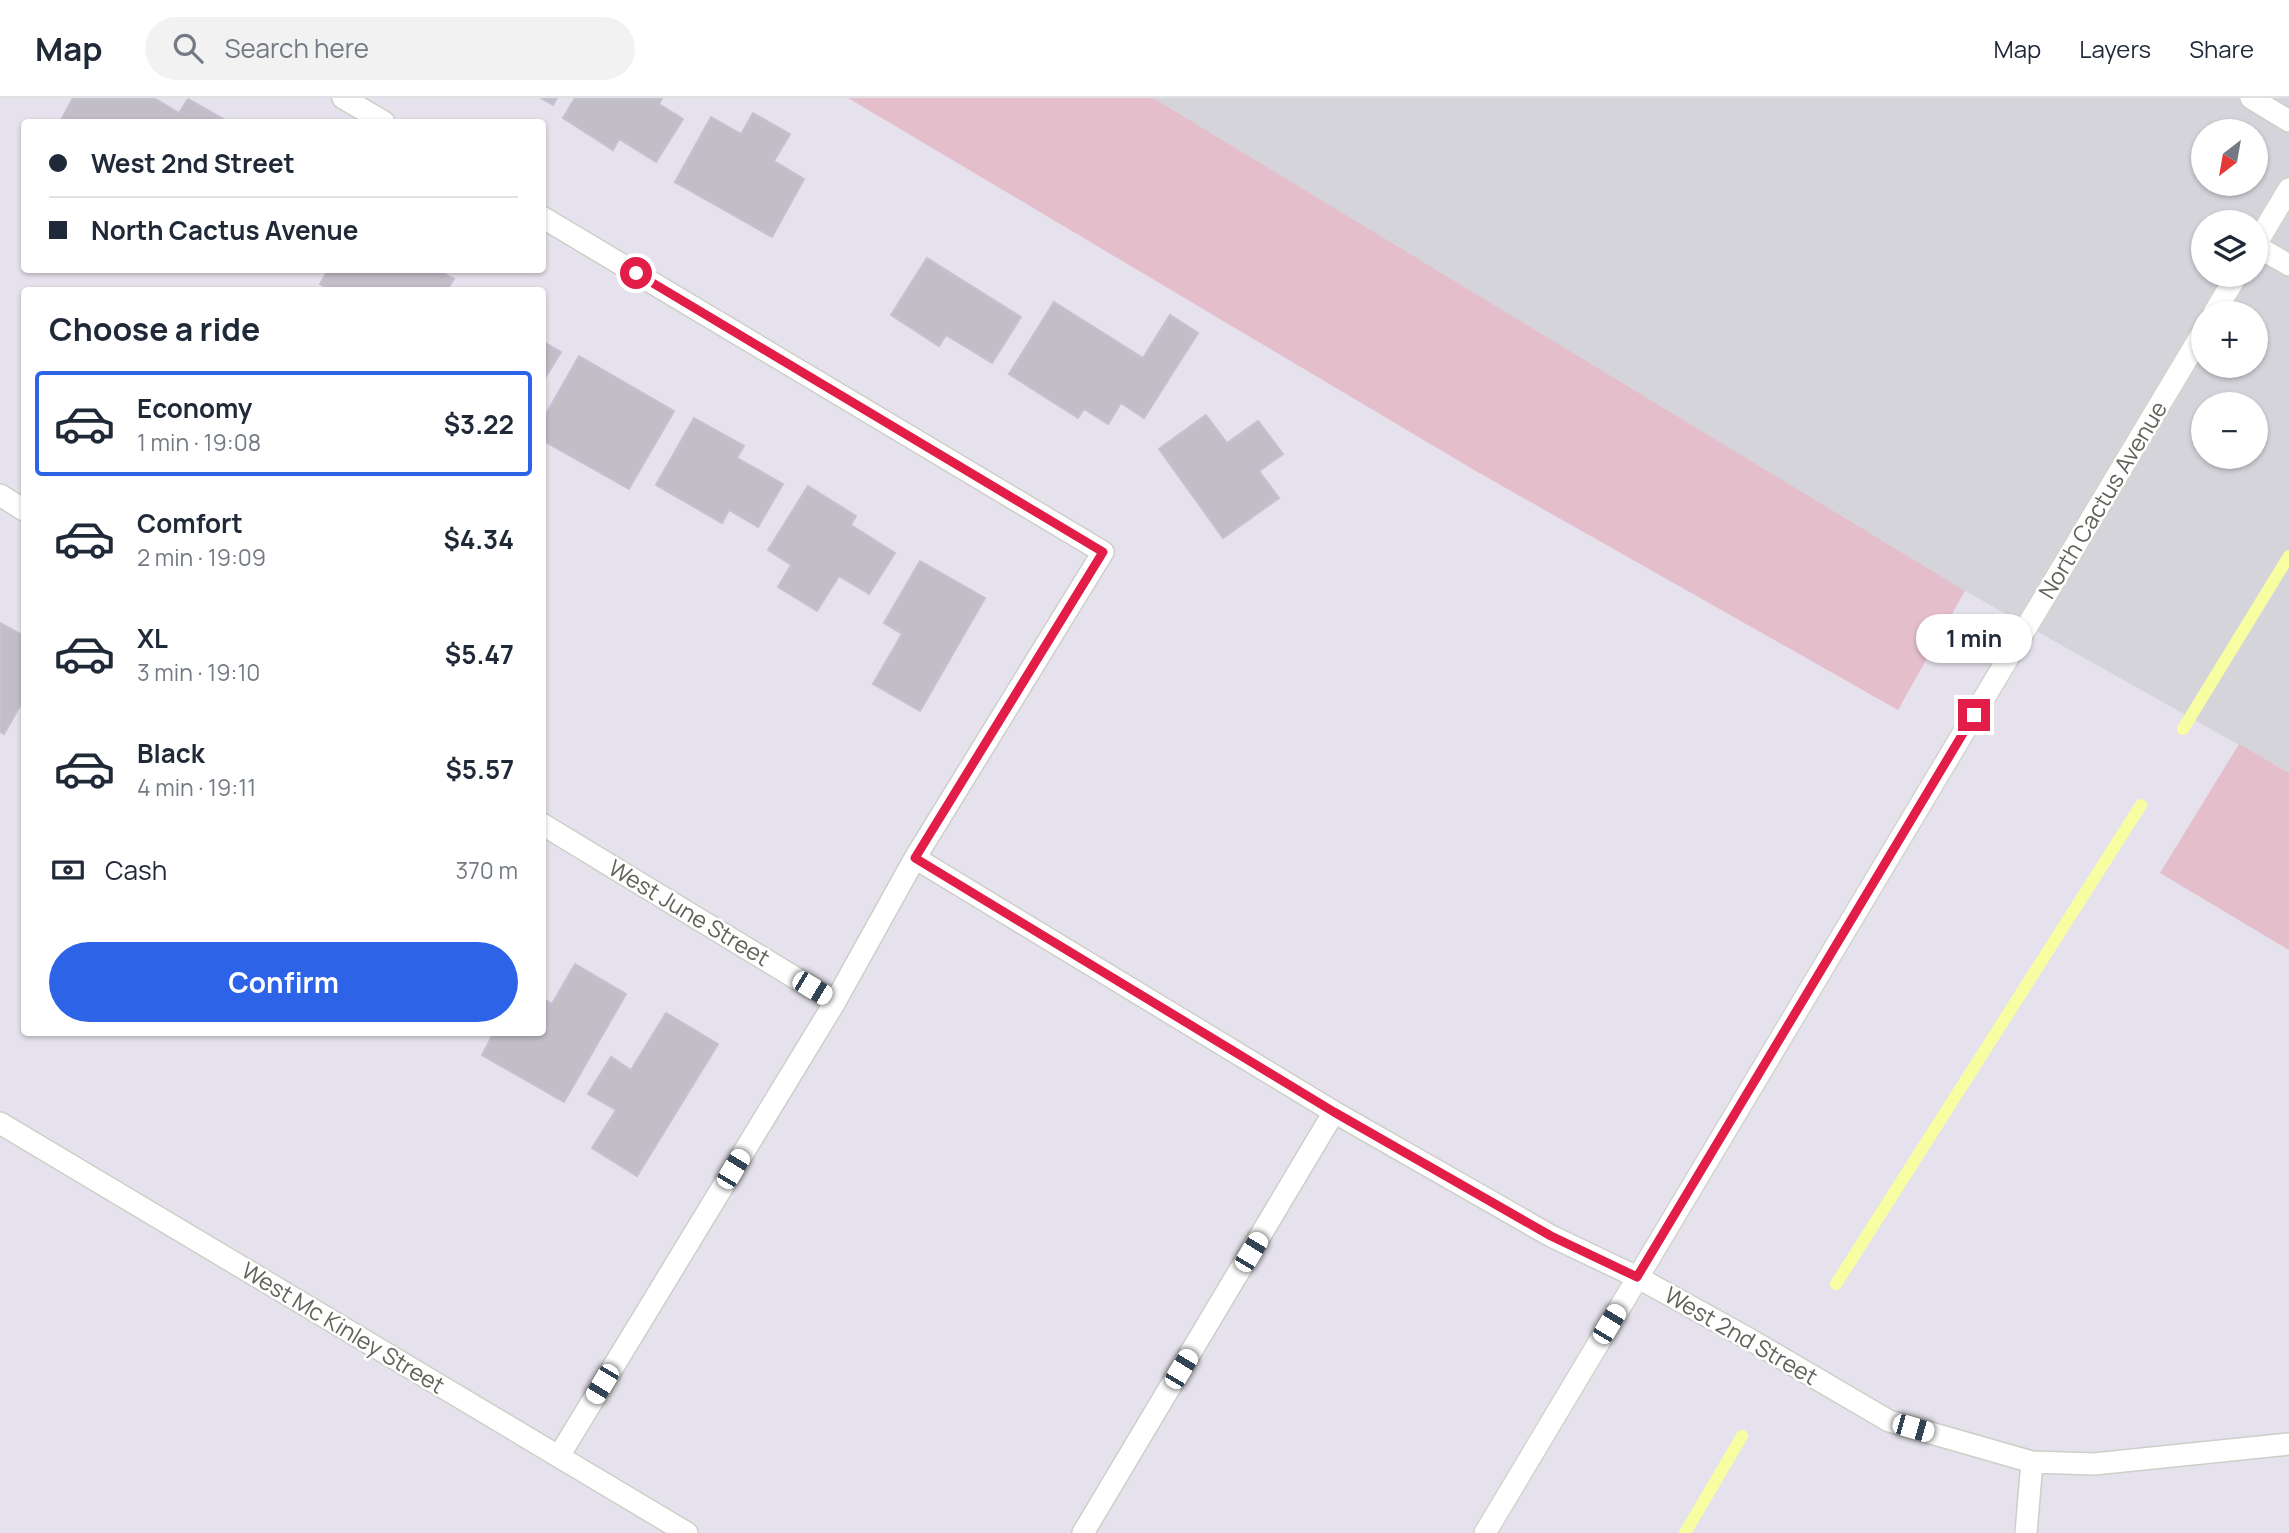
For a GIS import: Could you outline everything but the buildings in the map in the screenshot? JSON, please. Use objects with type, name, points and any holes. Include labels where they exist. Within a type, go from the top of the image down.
[{"type":"street","points":[[343,98],[379,119]]},
{"type":"street","points":[[2251,98],[2289,121]]},
{"type":"street","points":[[2268,225],[2289,189]]},
{"type":"street","points":[[546,219],[1103,552],[915,858],[835,1002],[559,1456]]},
{"type":"street","points":[[2268,252],[2289,265]]},
{"type":"street","name":"North Cactus Avenue","points":[[1485,1533],[2191,352]]},
{"type":"street","points":[[0,495],[21,508]]},
{"type":"street","name":"West June Street","points":[[546,826],[835,1002]]},
{"type":"street","name":"West 2nd Street","points":[[915,858],[1334,1112],[1551,1236],[1637,1277],[1749,1339],[1889,1421],[2032,1462],[2094,1464],[2289,1444]]},
{"type":"street","points":[[1083,1533],[1334,1112]]},
{"type":"street","name":"West Mc Kinley Street","points":[[0,1123],[687,1533]]},
{"type":"street","points":[[2026,1533],[2032,1462]]},
{"type":"shaded area","points":[[848,98],[1153,98],[1965,591],[1898,710],[1474,470]]},
{"type":"shaded area","points":[[1145,98],[2289,98],[2289,773],[1965,591],[1937,582]]},
{"type":"shaded area","points":[[2239,744],[2289,773],[2289,950],[2160,873]]},
{"type":"waterway","points":[[2183,729],[2289,556]]},
{"type":"waterway","points":[[1836,1284],[2141,805]]},
{"type":"waterway","points":[[1685,1533],[1742,1436]]},
{"type":"route","points":[[636,273],[1103,552],[915,858],[1334,1112],[1551,1236],[1637,1277],[1974,715]]}]
